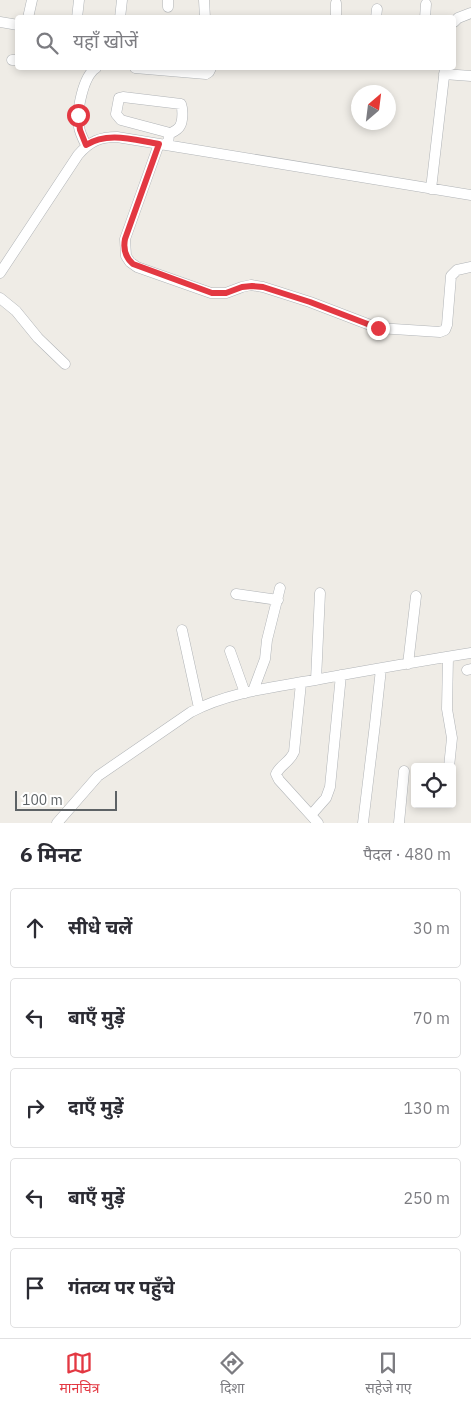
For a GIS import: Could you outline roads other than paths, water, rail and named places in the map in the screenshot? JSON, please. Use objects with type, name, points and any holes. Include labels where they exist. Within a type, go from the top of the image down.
[{"type":"street","points":[[29,15],[32,0]]},
{"type":"street","points":[[77,15],[79,0]]},
{"type":"street","points":[[120,15],[122,0]]},
{"type":"street","points":[[204,0],[205,15]]},
{"type":"street","points":[[336,3],[336,15]]},
{"type":"street","points":[[425,15],[426,4]]},
{"type":"street","points":[[456,20],[471,13]]},
{"type":"street","points":[[0,22],[15,24]]},
{"type":"street","points":[[86,145],[80,130],[78,115],[85,84],[92,70]]},
{"type":"street","points":[[175,70],[206,74],[210,70]]},
{"type":"street","points":[[431,189],[444,71],[471,76]]},
{"type":"street","points":[[170,133],[121,120],[116,114],[119,98],[181,104],[183,108],[180,127],[170,133],[163,144],[125,239],[124,250],[126,256],[137,267],[212,293],[226,293],[242,287],[263,287],[310,302],[378,328],[440,332],[447,325],[451,276],[457,270],[471,267]]},
{"type":"street","points":[[0,273],[78,154],[86,145],[104,137],[117,137],[163,144],[471,195]]},
{"type":"street","points":[[0,298],[16,311],[38,338],[65,364]]},
{"type":"street","points":[[249,692],[265,659],[267,640],[280,588]]},
{"type":"street","points":[[316,680],[320,593]]},
{"type":"street","points":[[236,594],[278,600]]},
{"type":"street","points":[[408,664],[416,596]]},
{"type":"street","points":[[182,630],[199,708]]},
{"type":"street","points":[[230,651],[249,692]]},
{"type":"street","points":[[57,823],[98,776],[199,708],[215,701],[249,692],[300,688],[316,680],[341,682],[380,669],[408,664],[448,662],[471,653]]},
{"type":"street","points":[[448,662],[447,709],[452,738],[449,763]]},
{"type":"street","points":[[363,823],[376,724],[380,669]]},
{"type":"street","points":[[300,688],[294,752],[289,761],[276,774],[279,780],[314,819],[330,787],[341,682]]},
{"type":"street","points":[[399,823],[404,771]]}]
